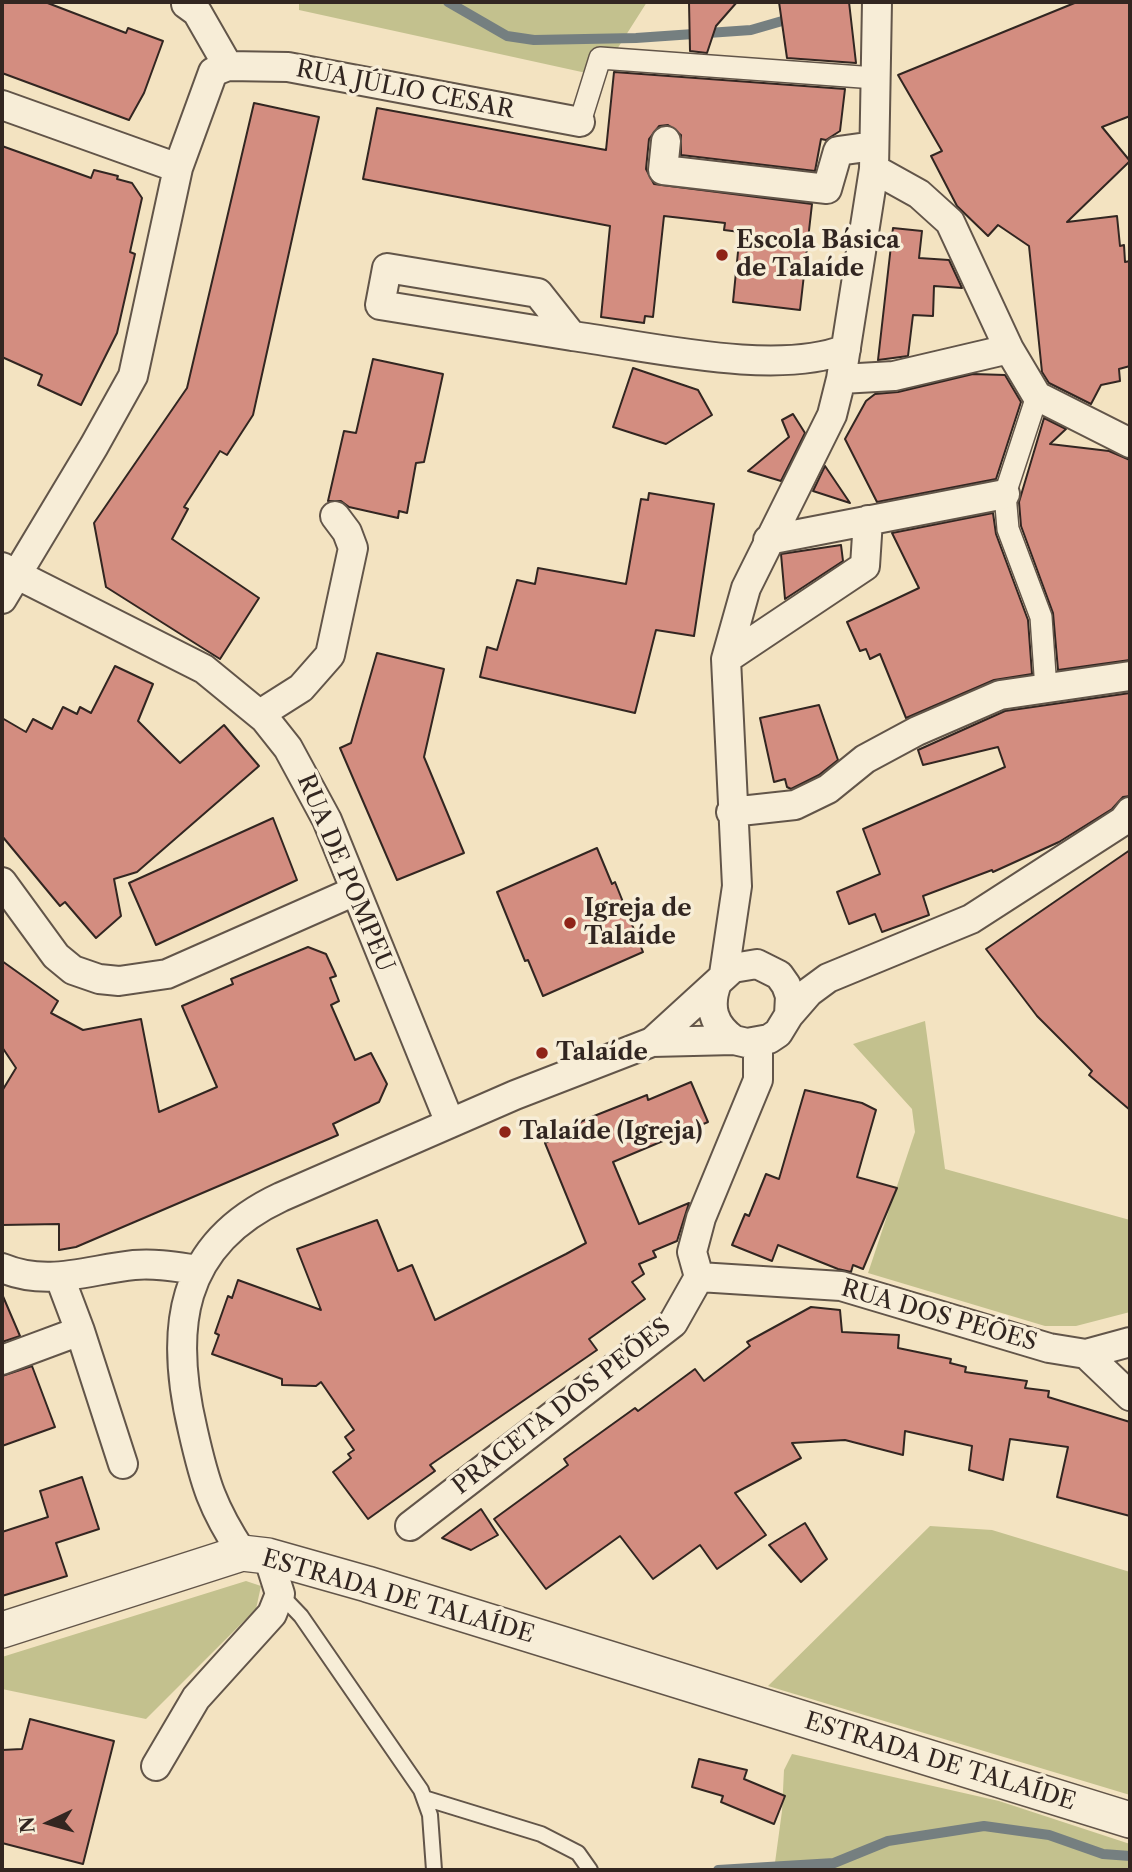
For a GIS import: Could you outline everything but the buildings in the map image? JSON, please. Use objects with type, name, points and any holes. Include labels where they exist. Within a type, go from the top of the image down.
[{"type":"street","points":[[2,599],[10,571],[132,376],[178,168],[212,72],[228,66],[197,12],[186,4]]},
{"type":"street","points":[[876,11],[874,158],[842,379],[832,415],[746,588],[726,659],[731,812],[737,886],[720,978],[711,1009],[723,1032],[746,1041],[778,1033],[808,992],[828,978],[971,919],[1123,821],[1130,812]]},
{"type":"street","points":[[580,122],[600,58],[875,78]]},
{"type":"street","name":"RUA JÚLIO CESAR","points":[[228,66],[288,67],[580,122]]},
{"type":"street","points":[[2,104],[178,168]]},
{"type":"street","points":[[666,141],[663,170],[827,189],[838,151],[874,158],[950,222],[1009,349],[1037,396],[1130,443]]},
{"type":"street","points":[[572,336],[538,293],[387,268],[380,305],[572,336],[761,361],[808,359],[846,349]]},
{"type":"street","points":[[842,379],[894,376],[1009,349]]},
{"type":"street","points":[[1037,396],[1005,494],[1009,529],[1041,617],[1046,689]]},
{"type":"street","points":[[768,540],[1005,494]]},
{"type":"street","points":[[260,715],[300,688],[330,655],[353,548],[347,532],[335,516]]},
{"type":"street","points":[[726,659],[865,566],[867,520]]},
{"type":"street","name":"RUA DE POMPEU","points":[[10,571],[204,669],[260,715],[288,748],[306,779],[355,891],[450,1123]]},
{"type":"street","points":[[731,812],[795,805],[828,789],[864,759],[917,731],[1000,695],[1130,677]]},
{"type":"street","points":[[2,882],[56,956],[73,970],[99,979],[119,981],[167,974],[355,891]]},
{"type":"street","name":"ESTRADA DE TALAÍDE","points":[[652,1042],[720,978],[745,964],[768,968],[786,985],[790,996],[789,1015]]},
{"type":"street","points":[[699,1277],[692,1252],[701,1218],[758,1080],[746,1041]]},
{"type":"street","name":"ESTRADA DE TALAÍDE","points":[[746,1041],[652,1042],[450,1123],[250,1212],[226,1232],[198,1270],[188,1294],[182,1356],[186,1403],[205,1484],[217,1516],[255,1555],[367,1584],[1130,1820]]},
{"type":"street","points":[[2,1268],[42,1279],[135,1265],[157,1264],[198,1270]]},
{"type":"street","name":"RUA DOS PEÕES","points":[[699,1277],[841,1286],[1049,1348],[1086,1354],[1130,1342]]},
{"type":"street","name":"PRACETA DOS PEÕES","points":[[410,1526],[673,1323],[699,1277]]},
{"type":"street","points":[[61,1278],[123,1464]]},
{"type":"street","points":[[2,1360],[80,1331]]},
{"type":"street","points":[[1086,1354],[1130,1396]]},
{"type":"street","points":[[2,1630],[255,1555],[280,1594],[272,1614],[196,1698],[156,1766]]},
{"type":"lane","points":[[280,1594],[301,1616],[424,1798],[430,1815],[433,1870]]},
{"type":"lane","points":[[424,1798],[541,1834],[578,1853],[590,1870]]},
{"type":"shaded area","points":[[299,2],[647,2],[600,76],[299,10]]},
{"type":"shaded area","points":[[925,1021],[945,1169],[1130,1220],[1130,1312],[1076,1326],[1045,1326],[868,1273],[915,1132],[912,1109],[853,1044]]},
{"type":"shaded area","points":[[930,1526],[992,1530],[1130,1572],[1130,1795],[768,1686]]},
{"type":"shaded area","points":[[246,1581],[261,1586],[256,1609],[146,1719],[2,1689],[2,1657]]},
{"type":"shaded area","points":[[792,1754],[999,1801],[1130,1844],[1130,1870],[774,1870],[784,1770]]},
{"type":"waterway","points":[[448,2],[507,36],[534,40],[636,38],[751,30],[796,17]]},
{"type":"waterway","points":[[718,1870],[834,1863],[888,1841],[984,1826],[1049,1835],[1103,1854],[1130,1856]]},
{"type":"place","name":"Escola Básica de Talaíde","points":[[722,255]]},
{"type":"place","name":"Igreja de Talaíde","points":[[570,923]]},
{"type":"place","name":"Talaíde","points":[[542,1053]]},
{"type":"place","name":"Talaíde (Igreja)","points":[[505,1132]]}]
